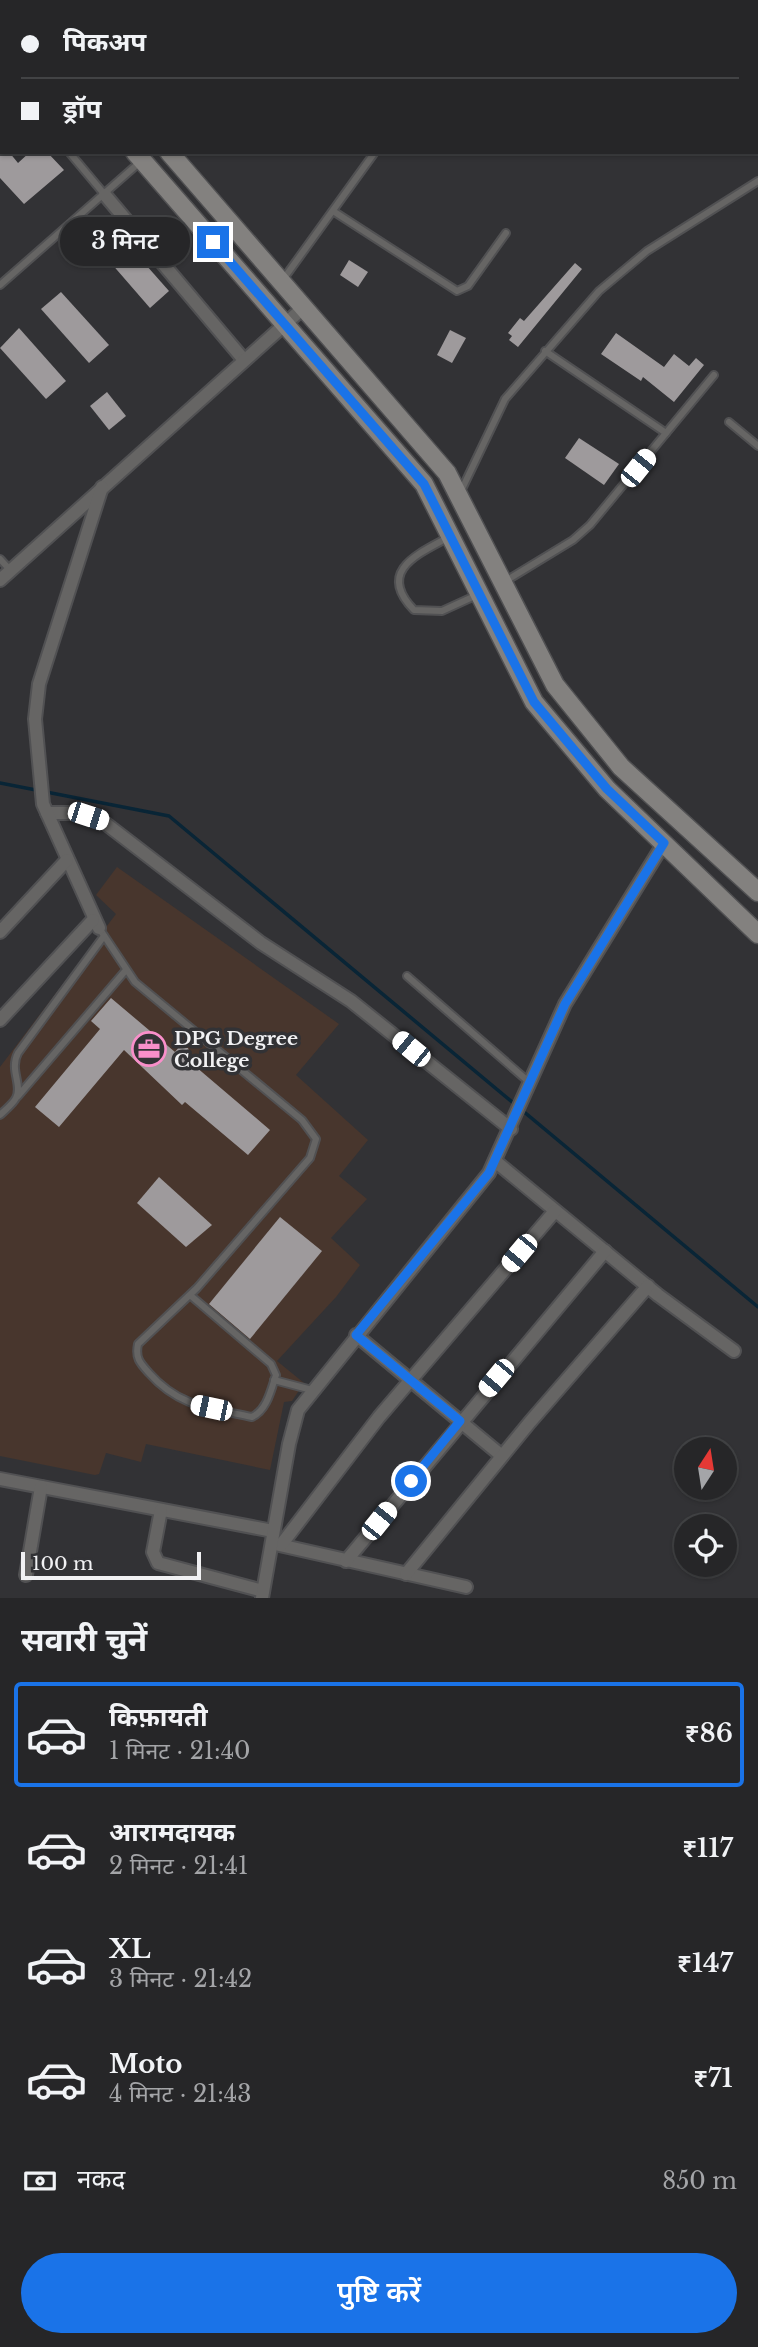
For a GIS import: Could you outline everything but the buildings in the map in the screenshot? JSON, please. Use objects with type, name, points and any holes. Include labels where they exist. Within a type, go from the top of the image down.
[{"type":"main road","points":[[171,154],[447,473],[555,685],[621,767],[758,892]]},
{"type":"main road","points":[[138,156],[424,484],[534,702],[607,789],[758,934]]},
{"type":"main road","points":[[497,629],[519,616]]},
{"type":"street","points":[[105,195],[244,360]]},
{"type":"street","points":[[0,580],[303,308]]},
{"type":"street","points":[[0,1020],[99,928],[45,809],[38,771],[35,719],[39,684],[102,488]]},
{"type":"street","points":[[45,809],[102,820],[261,943],[351,1001],[511,1129]]},
{"type":"street","points":[[161,1510],[153,1552],[158,1563],[263,1594],[275,1540],[292,1425],[312,1390],[471,1197],[495,1161],[565,1004],[664,843]]},
{"type":"street","points":[[0,932],[67,860]]},
{"type":"street","points":[[495,1161],[648,1286],[734,1351]]},
{"type":"street","points":[[275,1540],[555,1210]]},
{"type":"street","points":[[346,1561],[460,1421],[605,1251]]},
{"type":"street","points":[[406,1574],[502,1456],[648,1286]]},
{"type":"street","points":[[356,1335],[502,1456]]},
{"type":"street","points":[[0,1479],[161,1510],[346,1561],[466,1587]]},
{"type":"street","points":[[26,1575],[41,1487]]},
{"type":"lane","points":[[71,154],[105,195]]},
{"type":"lane","points":[[281,283],[374,154]]},
{"type":"lane","points":[[0,285],[105,195],[138,156]]},
{"type":"lane","points":[[459,496],[499,409],[545,351],[599,291],[647,251],[758,181]]},
{"type":"lane","points":[[333,211],[450,290],[457,291],[468,286],[506,233]]},
{"type":"lane","points":[[545,351],[666,433]]},
{"type":"lane","points":[[503,583],[573,540],[590,525],[714,374]]},
{"type":"lane","points":[[729,422],[758,446]]},
{"type":"lane","points":[[450,537],[411,558],[402,568],[400,588],[407,603],[414,610],[429,613],[479,594]]},
{"type":"lane","points":[[0,559],[11,571]]},
{"type":"lane","points":[[16,1098],[18,1090],[13,1066],[18,1053],[99,928],[135,982],[302,1121],[316,1139],[310,1157],[190,1295],[138,1344],[139,1362],[165,1391],[190,1404],[252,1418],[266,1403],[276,1375],[271,1364],[190,1295]]},
{"type":"lane","points":[[0,1115],[126,970]]},
{"type":"lane","points":[[407,976],[528,1082]]},
{"type":"lane","points":[[274,1380],[312,1390]]},
{"type":"shaded area","name":"DPG Degree College","points":[[117,867],[339,1024],[296,1075],[368,1140],[339,1176],[367,1199],[331,1238],[360,1265],[336,1297],[277,1361],[304,1383],[292,1401],[284,1402],[270,1470],[146,1444],[141,1462],[106,1453],[99,1474],[95,1475],[0,1456],[0,1067],[116,914],[96,895]]},
{"type":"waterway","points":[[0,783],[169,816],[758,1307]]},
{"type":"place","name":"DPG Degree College","points":[[149,1049]]},
{"type":"route","points":[[213,242],[424,484],[534,702],[607,789],[664,843],[565,1004],[489,1173],[356,1335],[460,1421],[411,1481]]}]
